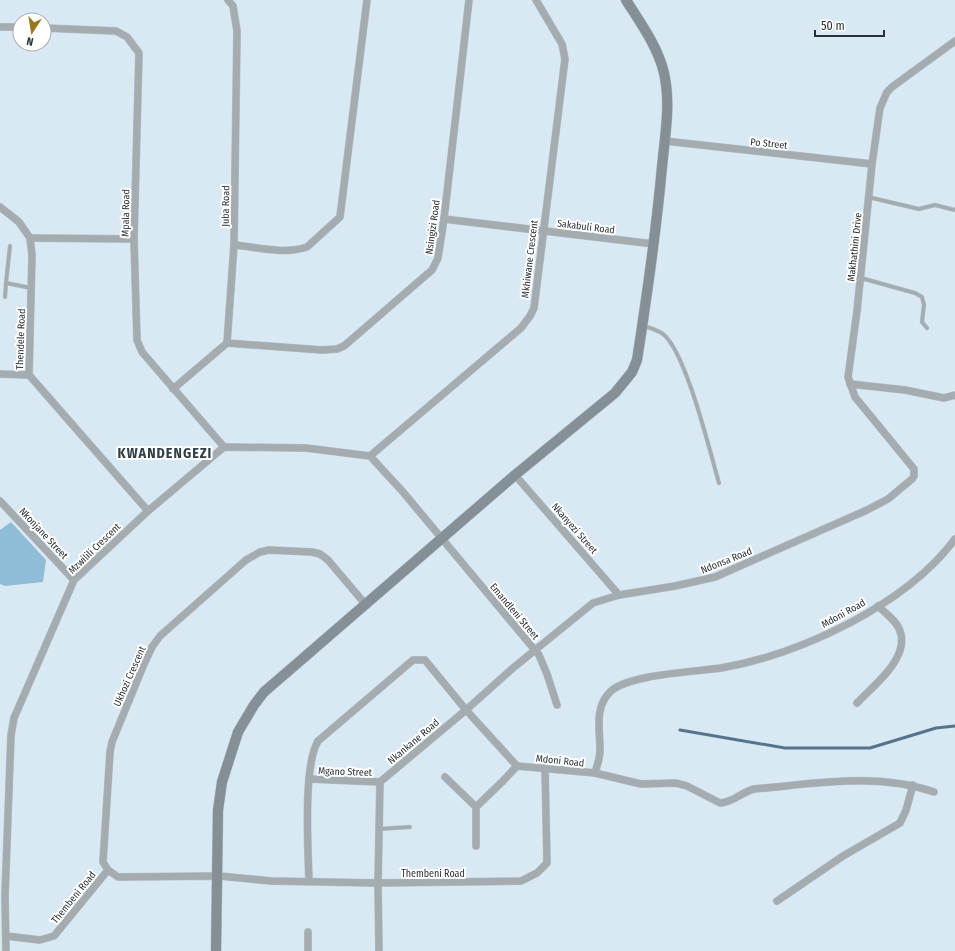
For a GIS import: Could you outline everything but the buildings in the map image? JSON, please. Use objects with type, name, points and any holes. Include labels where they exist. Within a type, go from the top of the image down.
[{"type":"street","name":"Juba Road","points":[[227,343],[234,245],[237,31],[233,6],[228,0]]},
{"type":"street","points":[[234,245],[280,250],[300,249],[307,247],[340,217],[367,0]]},
{"type":"street","name":"Nsingizi Road","points":[[227,343],[322,350],[337,349],[344,346],[432,270],[438,258],[444,219],[468,0]]},
{"type":"street","name":"Mkhiwane Crescent","points":[[370,456],[526,323],[534,308],[565,59],[562,44],[536,0]]},
{"type":"street","points":[[216,951],[219,876],[218,810],[222,782],[238,732],[264,692],[515,475],[615,393],[624,383],[637,360],[654,244],[668,98],[664,71],[655,49],[626,0]]},
{"type":"street","points":[[0,27],[12,27]]},
{"type":"street","name":"Mpala Road","points":[[52,28],[116,31],[127,37],[138,53],[134,239],[137,340],[142,352],[224,447]]},
{"type":"street","name":"Makhathini Drive","points":[[914,469],[860,403],[850,384],[848,376],[861,278],[868,197],[880,108],[887,92],[955,40]]},
{"type":"street","name":"Po Street","points":[[665,141],[872,164]]},
{"type":"street","name":"Thendele Road","points":[[0,207],[19,222],[30,238],[32,255],[29,375],[148,511]]},
{"type":"street","name":"Sakabuli Road","points":[[444,219],[654,244]]},
{"type":"street","points":[[30,238],[134,239]]},
{"type":"street","points":[[173,389],[227,343]]},
{"type":"street","points":[[0,374],[29,375]]},
{"type":"street","points":[[850,384],[905,390],[944,398],[955,395]]},
{"type":"street","points":[[224,447],[306,448],[370,456],[441,539]]},
{"type":"street","name":"Mzwilili Crescent","points":[[6,951],[3,896],[9,758],[14,718],[74,580],[148,511],[224,447]]},
{"type":"street","name":"Ndonsa Road","points":[[535,650],[593,603],[619,595],[675,586],[715,577],[867,510],[888,499],[912,479],[914,476],[914,469]]},
{"type":"street","name":"Nkanyezi Street","points":[[515,475],[619,595]]},
{"type":"street","name":"Nkonjane Street","points":[[0,501],[74,580]]},
{"type":"street","name":"Emandleni Street","points":[[441,539],[535,650],[547,674],[556,705]]},
{"type":"street","name":"Mdoni Road","points":[[517,766],[595,773],[600,752],[598,715],[600,708],[610,692],[620,685],[658,676],[749,662],[814,641],[878,606],[930,568],[955,539]]},
{"type":"street","name":"Ukhozi Crescent","points":[[108,870],[103,862],[111,747],[144,664],[152,647],[164,633],[246,560],[269,550],[312,552],[320,554],[328,560],[366,605]]},
{"type":"street","points":[[857,703],[894,664],[902,648],[900,630],[878,606]]},
{"type":"street","name":"Nkankane Road","points":[[380,782],[535,650]]},
{"type":"street","points":[[309,881],[309,779],[312,755],[318,741],[413,660],[425,660],[466,710],[517,766],[504,781],[476,807]]},
{"type":"street","name":"Thembeni Road","points":[[219,876],[271,881],[378,883],[514,882],[528,878],[537,873],[547,863],[545,768]]},
{"type":"street","points":[[595,773],[641,784],[676,784],[687,786],[720,803],[732,800],[742,793],[754,789],[837,781],[893,782],[913,785],[934,792]]},
{"type":"street","points":[[445,776],[476,807],[476,846]]},
{"type":"street","name":"Mgano Street","points":[[309,779],[380,782]]},
{"type":"street","points":[[379,951],[378,883],[380,782]]},
{"type":"street","points":[[777,901],[843,856],[900,823],[906,810],[913,785]]},
{"type":"street","points":[[108,870],[118,877],[219,876]]},
{"type":"street","name":"Thembeni Road","points":[[6,936],[40,940],[54,936],[108,870]]},
{"type":"street","points":[[308,932],[308,951]]},
{"type":"lane","points":[[868,197],[919,209],[935,205],[955,210]]},
{"type":"lane","points":[[4,297],[10,246]]},
{"type":"lane","points":[[861,278],[915,293],[922,297],[924,304],[922,322],[927,328]]},
{"type":"lane","points":[[6,282],[31,288]]},
{"type":"lane","points":[[642,326],[664,335],[677,353],[697,409],[719,484]]},
{"type":"lane","points":[[379,829],[410,828]]},
{"type":"shaded area","points":[[11,522],[46,560],[43,582],[5,586],[0,584],[0,530]]},
{"type":"waterway","points":[[680,730],[785,748],[870,748],[936,728],[955,726]]},
{"type":"district","name":"KWANDENGEZI","points":[[165,453]]}]
